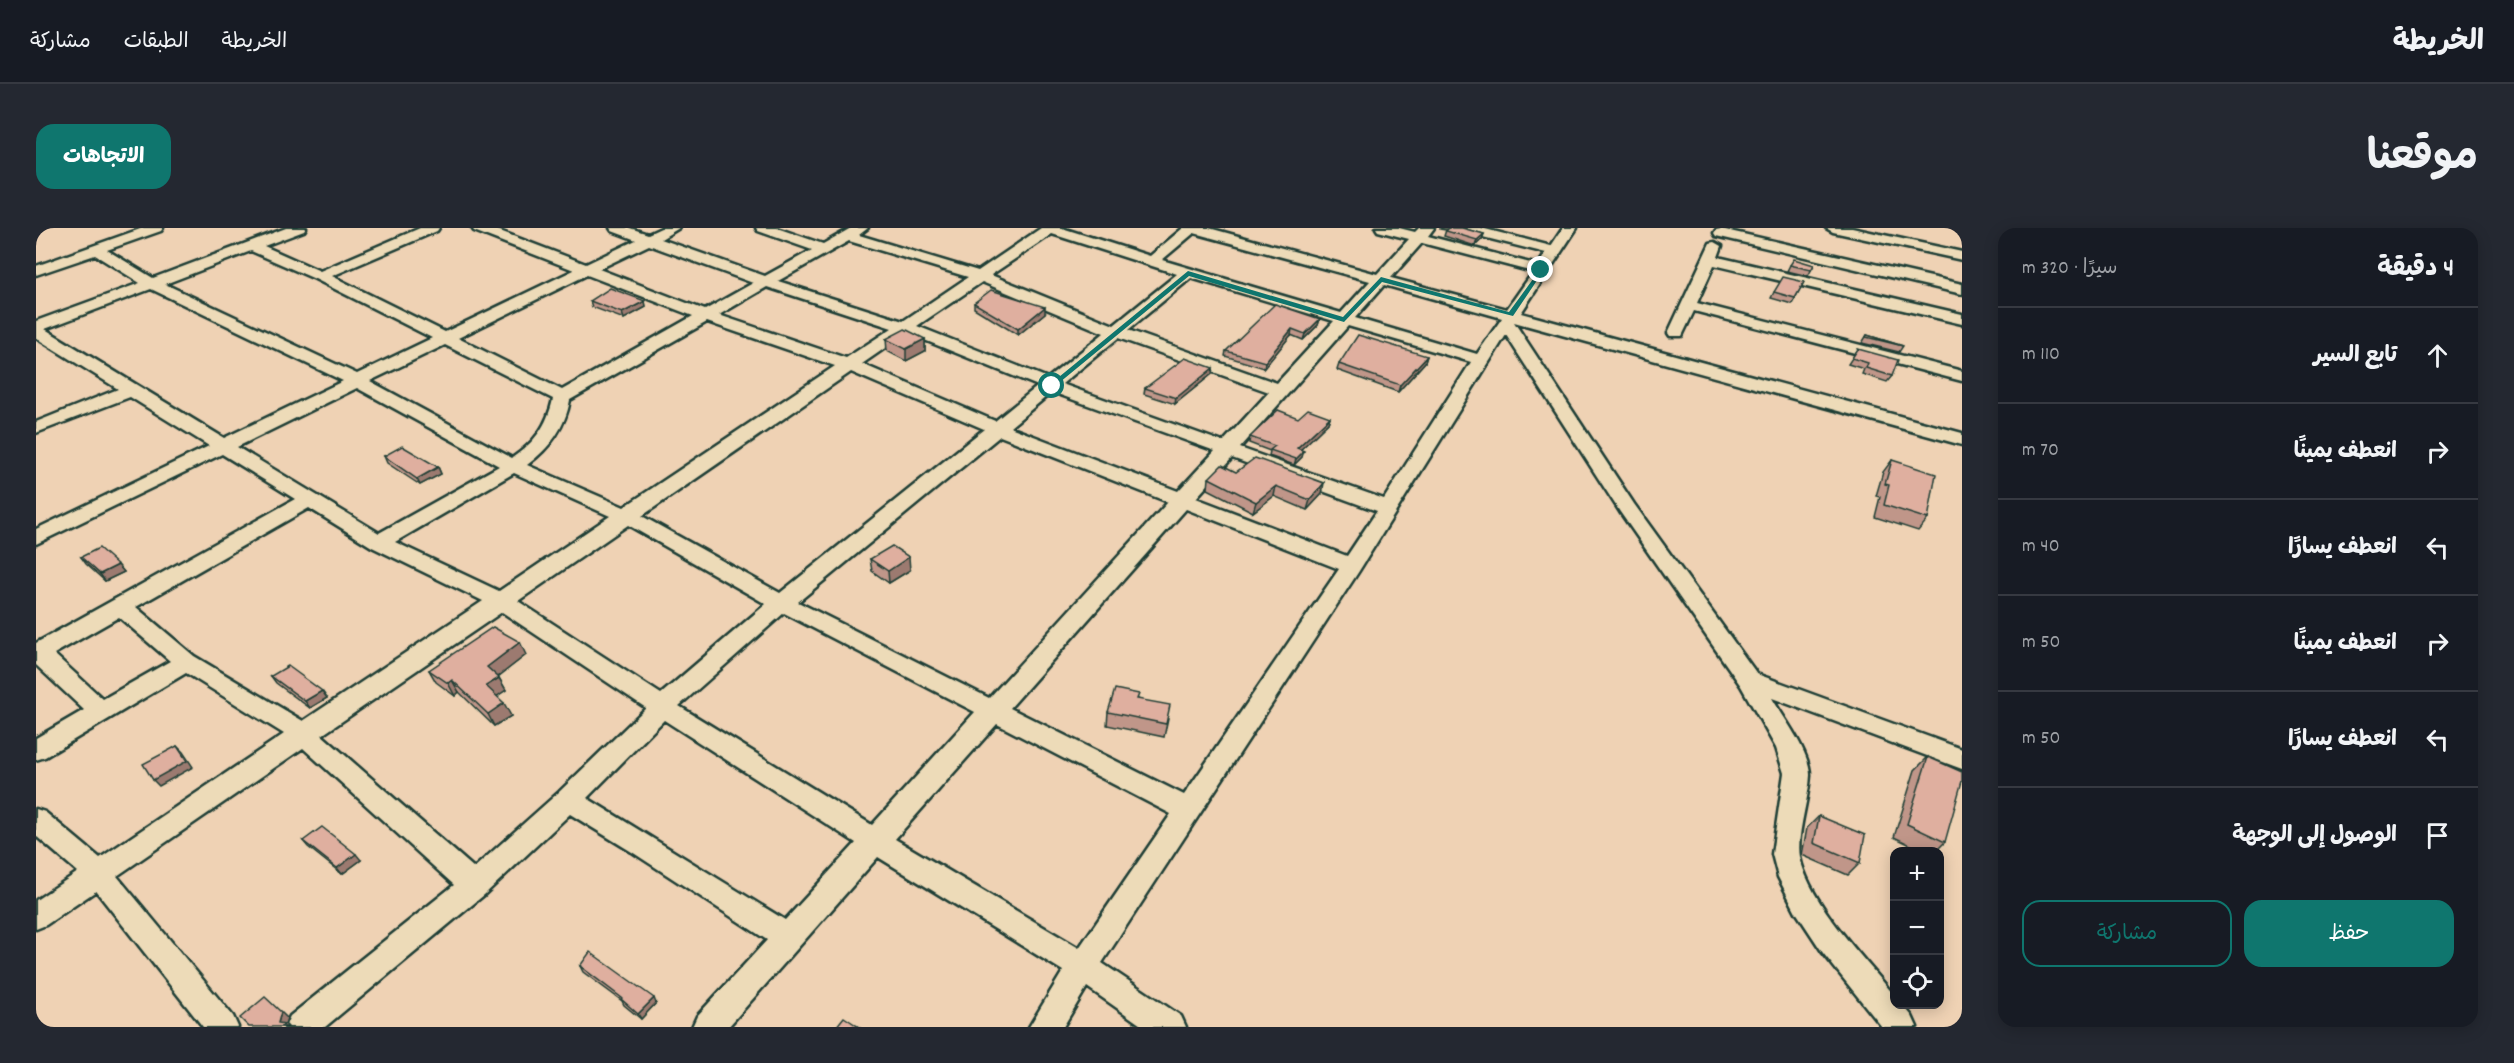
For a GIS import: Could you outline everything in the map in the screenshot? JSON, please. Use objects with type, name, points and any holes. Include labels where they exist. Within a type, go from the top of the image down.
[{"type":"street","points":[[36,271],[156,228]]},
{"type":"street","points":[[36,329],[299,228]]},
{"type":"street","points":[[320,276],[432,228]]},
{"type":"street","points":[[479,228],[706,316],[849,365],[999,429],[1352,566]]},
{"type":"street","points":[[617,228],[766,282],[904,327],[1052,386],[1388,508]]},
{"type":"street","points":[[36,537],[672,228]]},
{"type":"street","points":[[763,228],[824,249]]},
{"type":"street","points":[[36,916],[1050,228],[1152,262],[1481,360]]},
{"type":"street","points":[[1152,262],[1192,228],[1381,279],[1508,319],[1962,439]]},
{"type":"street","points":[[1383,228],[1423,233],[1541,270]]},
{"type":"street","points":[[1464,228],[1555,251]]},
{"type":"street","points":[[1045,1027],[1352,566],[1481,360],[1570,228]]},
{"type":"street","points":[[1588,228],[1534,308],[1962,423]]},
{"type":"street","points":[[1833,228],[1962,256]]},
{"type":"street","points":[[1676,333],[1722,230],[1962,289]]},
{"type":"street","points":[[379,543],[513,466],[537,449],[558,416],[562,397],[855,232],[980,276],[1117,332],[1281,390]]},
{"type":"street","points":[[708,1027],[1423,233]]},
{"type":"street","points":[[252,246],[320,276],[562,397]]},
{"type":"street","points":[[95,249],[153,284],[357,381],[513,466],[627,516],[737,580],[1188,810]]},
{"type":"street","points":[[1709,259],[1962,320]]},
{"type":"street","points":[[301,1027],[474,886],[568,800],[662,708],[783,602],[1052,386],[1188,273]]},
{"type":"street","points":[[1688,305],[1962,376]]},
{"type":"street","points":[[1508,319],[1627,508],[1749,680],[1788,747],[1797,772],[1786,854],[1792,877],[1806,903],[1833,943],[1901,1027]]},
{"type":"street","points":[[36,329],[379,543],[502,601],[662,708],[875,842],[1083,967],[1170,1027]]},
{"type":"street","points":[[36,428],[131,390]]},
{"type":"street","points":[[100,712],[37,652],[123,607],[308,500]]},
{"type":"street","points":[[123,607],[186,662],[304,734],[474,886]]},
{"type":"street","points":[[36,750],[186,662]]},
{"type":"street","points":[[1749,680],[1962,759]]},
{"type":"street","points":[[568,800],[642,844],[788,938]]},
{"type":"street","points":[[36,820],[98,873],[222,1027]]},
{"type":"building","points":[[1449,228],[1462,228],[1484,234],[1477,240],[1446,231]]},
{"type":"building","points":[[1794,259],[1814,265],[1811,270],[1790,265]]},
{"type":"building","points":[[1783,277],[1804,282],[1795,298],[1774,292]]},
{"type":"building","points":[[610,288],[645,301],[622,313],[590,301]]},
{"type":"building","points":[[991,290],[1045,307],[1018,329],[974,303]]},
{"type":"building","points":[[1275,304],[1320,319],[1305,334],[1292,329],[1265,362],[1226,351]]},
{"type":"building","points":[[905,329],[925,339],[906,349],[886,339]]},
{"type":"building","points":[[1358,335],[1427,356],[1400,385],[1339,364]]},
{"type":"building","points":[[1867,335],[1903,346],[1866,337]]},
{"type":"building","points":[[1858,349],[1898,360],[1892,376],[1866,368],[1868,363],[1852,358]]},
{"type":"building","points":[[1185,358],[1213,368],[1176,398],[1145,388]]},
{"type":"building","points":[[1308,409],[1330,417],[1297,448],[1304,451],[1296,459],[1270,450],[1275,446],[1250,437],[1278,410],[1298,418]]},
{"type":"building","points":[[402,446],[438,467],[417,479],[384,456]]},
{"type":"building","points":[[1255,458],[1324,483],[1310,500],[1276,486],[1256,502],[1209,478],[1222,465],[1236,472]]},
{"type":"building","points":[[1892,460],[1936,474],[1928,519],[1884,505],[1889,485],[1885,484]]},
{"type":"building","points":[[892,546],[909,557],[888,571],[870,559]]},
{"type":"building","points":[[99,548],[118,565],[100,574],[81,557]]},
{"type":"building","points":[[493,627],[520,642],[487,667],[499,678],[486,686],[504,703],[488,714],[452,680],[448,683],[429,670]]},
{"type":"building","points":[[288,666],[322,691],[305,701],[271,676]]},
{"type":"building","points":[[1115,689],[1139,694],[1137,699],[1170,705],[1166,724],[1108,712]]},
{"type":"building","points":[[177,746],[187,761],[153,780],[143,764]]},
{"type":"building","points":[[1928,757],[1962,772],[1962,781],[1945,842],[1907,824]]},
{"type":"building","points":[[1819,816],[1865,835],[1860,863],[1814,843]]},
{"type":"building","points":[[322,827],[356,854],[337,868],[303,841]]},
{"type":"building","points":[[590,952],[654,998],[638,1014],[622,998],[580,966]]},
{"type":"building","points":[[265,997],[281,1012],[278,1023],[285,1024],[281,1027],[249,1027],[240,1018]]},
{"type":"building","points":[[844,1017],[859,1027],[836,1027]]},
{"type":"route","points":[[1052,386],[1188,273],[1344,320],[1381,279],[1510,315],[1541,270]]}]
